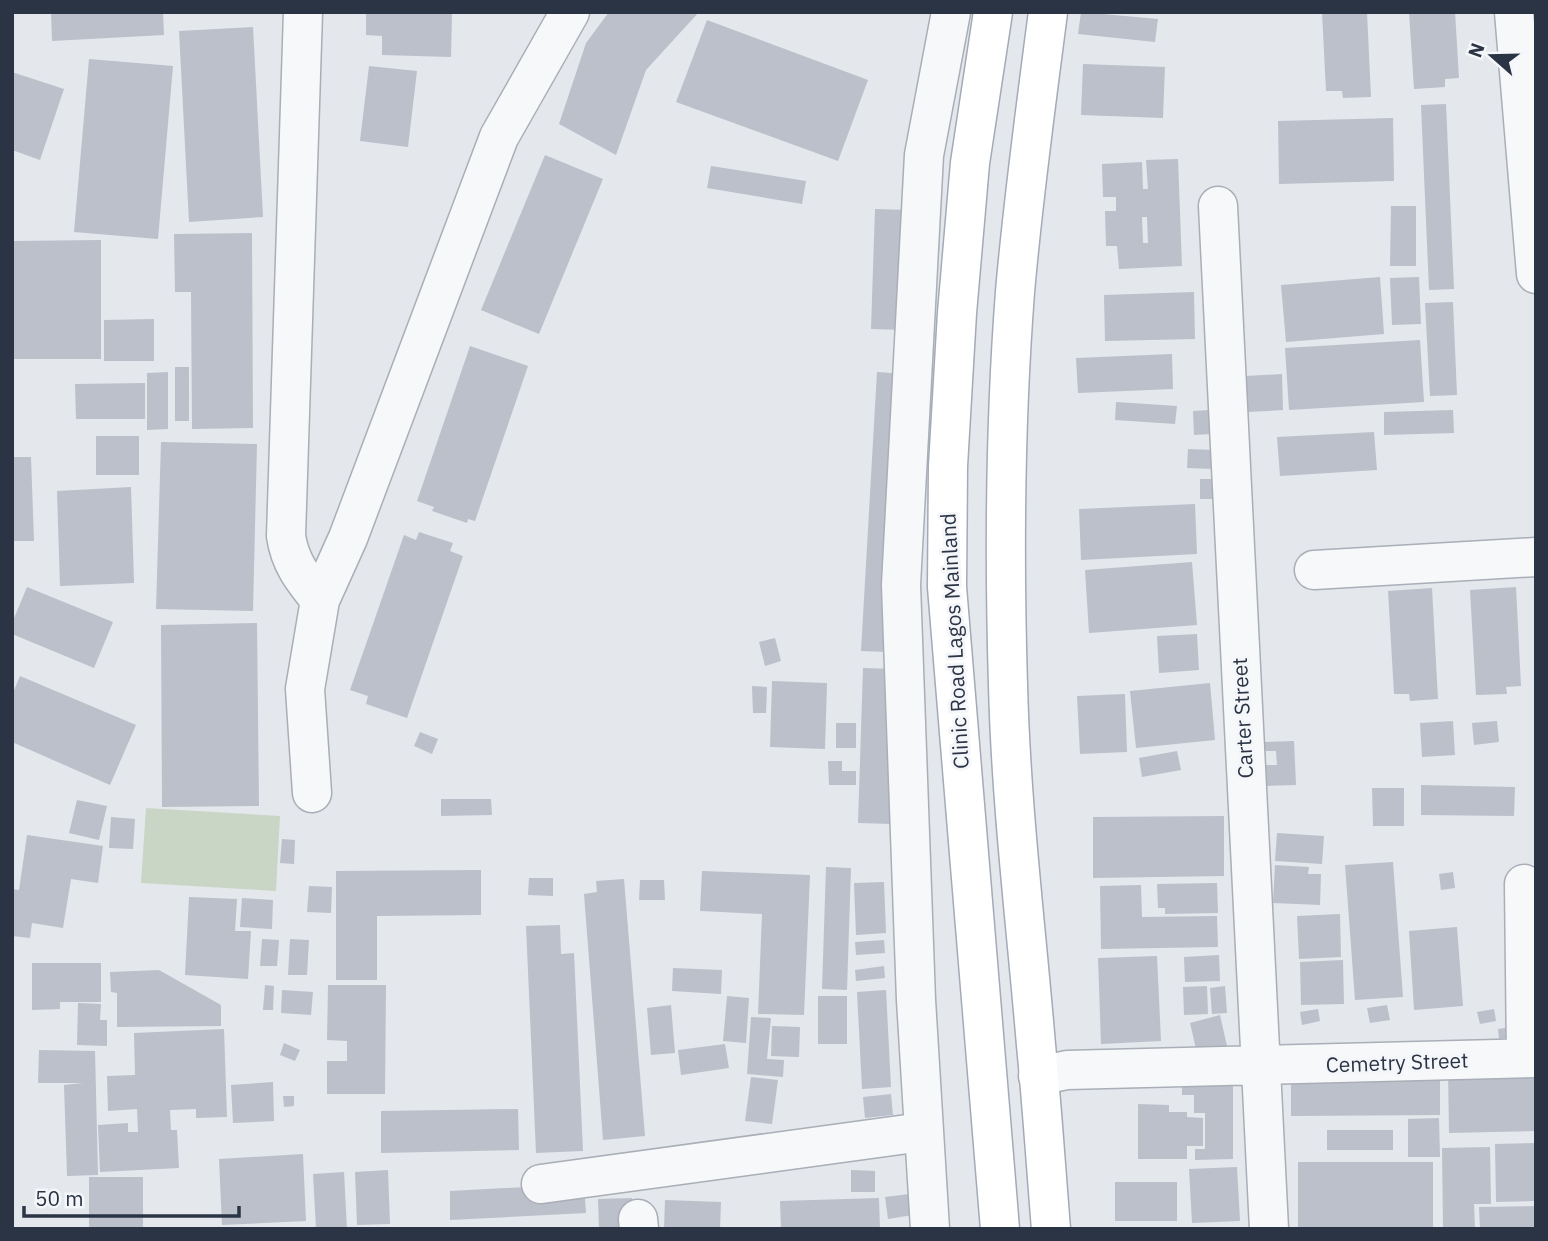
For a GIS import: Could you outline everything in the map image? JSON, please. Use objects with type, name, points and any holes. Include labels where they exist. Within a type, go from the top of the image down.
[{"type":"main road","name":"Clinic Road Lagos Mainland","points":[[993,12],[970,163],[957,313],[947,466],[947,587],[1000,1229]]},
{"type":"main road","points":[[1048,12],[1028,162],[1015,294],[1008,422],[1005,556],[1017,866],[1051,1229]]},
{"type":"street","points":[[303,12],[286,536],[289,555],[320,600]]},
{"type":"street","points":[[312,793],[305,689],[320,600],[348,538],[499,136],[570,12]]},
{"type":"street","points":[[930,1229],[922,1132],[901,584],[924,155],[951,12]]},
{"type":"street","points":[[1514,12],[1536,274]]},
{"type":"street","name":"Carter Street","points":[[1218,206],[1269,1229]]},
{"type":"street","points":[[1314,570],[1536,557]]},
{"type":"street","points":[[1524,884],[1531,1058]]},
{"type":"street","name":"Cemetry Street","points":[[1038,1076],[1067,1070],[1531,1058]]},
{"type":"street","points":[[541,1184],[922,1132]]},
{"type":"green space","points":[[146,808],[280,816],[276,891],[141,883]]},
{"type":"building","points":[[51,12],[163,12],[164,35],[52,41]]},
{"type":"building","points":[[366,12],[452,12],[451,57],[382,55],[382,36],[366,35]]},
{"type":"building","points":[[609,12],[699,12],[646,70],[616,155],[559,124],[586,43]]},
{"type":"building","points":[[1081,12],[1158,19],[1155,42],[1078,34]]},
{"type":"building","points":[[1322,12],[1367,12],[1371,97],[1343,98],[1342,91],[1326,91]]},
{"type":"building","points":[[1409,12],[1455,12],[1459,78],[1445,79],[1445,87],[1414,89]]},
{"type":"building","points":[[707,20],[868,80],[838,161],[676,102]]},
{"type":"building","points":[[253,27],[263,217],[189,222],[179,31]]},
{"type":"building","points":[[89,59],[173,66],[158,239],[74,232]]},
{"type":"building","points":[[1083,64],[1165,67],[1163,118],[1081,115]]},
{"type":"building","points":[[369,66],[417,71],[408,147],[360,141]]},
{"type":"building","points":[[12,72],[64,89],[40,160],[12,150]]},
{"type":"building","points":[[1446,104],[1454,289],[1429,290],[1421,105]]},
{"type":"building","points":[[1393,118],[1394,181],[1279,184],[1278,121]]},
{"type":"building","points":[[545,155],[603,179],[539,334],[481,310]]},
{"type":"building","points":[[1178,159],[1182,266],[1119,269],[1117,246],[1106,246],[1105,211],[1116,211],[1116,197],[1103,197],[1102,164],[1142,162],[1143,189],[1148,189],[1146,160]],"holes":[[[1142,217],[1147,217],[1148,243],[1143,243]]]},
{"type":"building","points":[[711,166],[806,181],[802,204],[707,188]]},
{"type":"building","points":[[1391,206],[1416,206],[1416,266],[1390,266]]},
{"type":"building","points":[[875,209],[908,210],[904,330],[871,329]]},
{"type":"building","points":[[252,233],[253,428],[192,429],[191,292],[175,292],[174,234]]},
{"type":"building","points":[[101,240],[101,359],[12,359],[12,241]]},
{"type":"building","points":[[1380,277],[1384,334],[1286,342],[1281,285]]},
{"type":"building","points":[[1419,277],[1421,324],[1392,325],[1390,278]]},
{"type":"building","points":[[1194,292],[1195,339],[1105,341],[1104,295]]},
{"type":"building","points":[[1453,302],[1457,395],[1430,396],[1425,303]]},
{"type":"building","points":[[154,319],[154,361],[104,361],[104,320]]},
{"type":"building","points":[[1420,340],[1424,402],[1289,410],[1285,348]]},
{"type":"building","points":[[470,346],[528,366],[475,521],[468,519],[467,523],[432,511],[434,507],[417,501]]},
{"type":"building","points":[[1172,354],[1173,389],[1078,393],[1076,358]]},
{"type":"building","points":[[175,367],[189,367],[189,421],[175,421]]},
{"type":"building","points":[[168,372],[168,429],[147,430],[147,373]]},
{"type":"building","points":[[877,372],[904,374],[888,652],[861,651]]},
{"type":"building","points":[[1282,374],[1283,410],[1248,412],[1246,376]]},
{"type":"building","points":[[145,383],[145,419],[76,419],[75,384]]},
{"type":"building","points":[[1116,402],[1177,406],[1175,424],[1115,420]]},
{"type":"building","points":[[1210,410],[1211,434],[1194,435],[1193,411]]},
{"type":"building","points":[[1453,410],[1454,433],[1384,435],[1384,412]]},
{"type":"building","points":[[1374,432],[1377,470],[1280,476],[1277,437]]},
{"type":"building","points":[[96,436],[139,436],[139,475],[96,475]]},
{"type":"building","points":[[161,442],[257,444],[253,611],[156,609]]},
{"type":"building","points":[[1188,449],[1214,450],[1213,469],[1187,468]]},
{"type":"building","points":[[12,457],[31,457],[34,541],[12,541]]},
{"type":"building","points":[[1200,479],[1220,479],[1220,499],[1200,499]]},
{"type":"building","points":[[131,487],[134,583],[60,586],[57,491]]},
{"type":"building","points":[[1195,504],[1197,554],[1081,560],[1079,509]]},
{"type":"building","points":[[419,532],[453,543],[450,551],[463,556],[407,718],[366,704],[368,696],[350,690],[404,535],[416,540]]},
{"type":"building","points":[[1192,562],[1197,625],[1089,633],[1085,570]]},
{"type":"building","points":[[27,587],[113,622],[94,668],[12,634],[12,623]]},
{"type":"building","points":[[1516,587],[1521,686],[1506,687],[1507,694],[1476,695],[1470,590]]},
{"type":"building","points":[[1432,588],[1438,699],[1410,701],[1409,694],[1394,694],[1388,591]]},
{"type":"building","points":[[257,623],[259,806],[162,807],[161,625]]},
{"type":"building","points":[[1197,634],[1199,670],[1159,673],[1157,636]]},
{"type":"building","points":[[775,638],[781,661],[765,666],[759,642]]},
{"type":"building","points":[[863,668],[897,669],[892,824],[858,823]]},
{"type":"building","points":[[20,676],[136,725],[110,785],[12,742],[12,695]]},
{"type":"building","points":[[772,681],[827,683],[825,749],[770,747]]},
{"type":"building","points":[[1210,683],[1215,740],[1136,748],[1130,691]]},
{"type":"building","points":[[752,686],[767,687],[766,713],[753,713]]},
{"type":"building","points":[[1125,694],[1127,752],[1080,754],[1077,696]]},
{"type":"building","points":[[1453,721],[1455,755],[1422,757],[1420,723]]},
{"type":"building","points":[[1497,721],[1499,742],[1474,745],[1472,723]]},
{"type":"building","points":[[836,723],[856,723],[856,748],[836,748]]},
{"type":"building","points":[[420,732],[438,739],[432,754],[414,746]]},
{"type":"building","points":[[1294,741],[1296,785],[1266,786],[1265,765],[1277,765],[1276,751],[1265,751],[1265,742]]},
{"type":"building","points":[[1177,751],[1181,770],[1142,777],[1139,758]]},
{"type":"building","points":[[828,761],[842,761],[842,771],[856,771],[856,785],[829,785]]},
{"type":"building","points":[[1421,785],[1515,787],[1514,816],[1421,815]]},
{"type":"building","points":[[1372,788],[1404,788],[1404,826],[1373,826]]},
{"type":"building","points":[[441,799],[491,799],[492,815],[441,816]]},
{"type":"building","points":[[77,800],[107,806],[99,840],[69,833]]},
{"type":"building","points":[[1224,816],[1224,876],[1093,878],[1093,817]]},
{"type":"building","points":[[111,817],[135,819],[133,849],[109,848]]},
{"type":"building","points":[[1277,833],[1324,836],[1322,864],[1275,861]]},
{"type":"building","points":[[27,835],[103,846],[98,883],[71,879],[63,928],[32,923],[30,938],[12,936],[12,889],[19,890]]},
{"type":"building","points":[[282,839],[295,840],[294,864],[280,863]]},
{"type":"building","points":[[1393,862],[1403,997],[1355,1000],[1345,865]]},
{"type":"building","points":[[1275,865],[1309,867],[1308,874],[1321,874],[1320,905],[1273,903]]},
{"type":"building","points":[[826,867],[851,868],[847,990],[822,989]]},
{"type":"building","points":[[481,870],[481,915],[377,916],[377,980],[336,980],[336,871]]},
{"type":"building","points":[[702,871],[810,875],[804,1015],[758,1014],[762,914],[700,911]]},
{"type":"building","points":[[1453,872],[1455,888],[1441,890],[1439,874]]},
{"type":"building","points":[[529,878],[553,878],[553,896],[528,895]]},
{"type":"building","points":[[624,879],[645,1136],[603,1140],[584,894],[597,892],[596,881]]},
{"type":"building","points":[[640,880],[664,880],[665,900],[639,900]]},
{"type":"building","points":[[884,882],[886,933],[856,935],[854,883]]},
{"type":"building","points":[[1217,883],[1218,913],[1165,914],[1165,908],[1158,908],[1157,884]]},
{"type":"building","points":[[1141,885],[1142,917],[1217,916],[1218,947],[1101,949],[1100,886]]},
{"type":"building","points":[[309,886],[332,887],[331,913],[307,912]]},
{"type":"building","points":[[189,897],[237,899],[235,931],[251,931],[248,979],[185,975]]},
{"type":"building","points":[[242,898],[273,900],[272,929],[240,927]]},
{"type":"building","points":[[1340,914],[1341,957],[1299,959],[1297,916]]},
{"type":"building","points":[[560,925],[561,954],[574,953],[583,1151],[536,1153],[526,926]]},
{"type":"building","points":[[1457,927],[1463,1006],[1414,1010],[1409,931]]},
{"type":"building","points":[[262,939],[279,940],[277,966],[260,966]]},
{"type":"building","points":[[290,939],[309,940],[307,975],[288,975]]},
{"type":"building","points":[[884,940],[885,953],[856,955],[855,942]]},
{"type":"building","points":[[1219,955],[1220,981],[1185,982],[1184,957]]},
{"type":"building","points":[[1157,956],[1161,1041],[1101,1044],[1098,958]]},
{"type":"building","points":[[1343,960],[1344,1004],[1301,1005],[1300,962]]},
{"type":"building","points":[[32,963],[101,963],[101,1002],[60,1002],[60,1009],[32,1010]]},
{"type":"building","points":[[884,966],[885,978],[856,981],[855,970]]},
{"type":"building","points":[[673,968],[722,970],[721,994],[672,991]]},
{"type":"building","points":[[159,970],[221,1005],[221,1026],[117,1027],[117,993],[111,992],[110,972]]},
{"type":"building","points":[[265,985],[274,986],[273,1010],[263,1010]]},
{"type":"building","points":[[328,985],[386,985],[385,1094],[327,1094],[327,1061],[347,1061],[347,1041],[327,1040]]},
{"type":"building","points":[[1207,986],[1208,1014],[1184,1015],[1183,987]]},
{"type":"building","points":[[1225,986],[1227,1013],[1212,1014],[1210,988]]},
{"type":"building","points":[[282,990],[313,992],[311,1015],[281,1013]]},
{"type":"building","points":[[886,990],[891,1087],[862,1089],[857,992]]},
{"type":"building","points":[[727,996],[749,998],[746,1043],[723,1041]]},
{"type":"building","points":[[818,996],[847,996],[847,1044],[818,1044]]},
{"type":"building","points":[[78,1003],[101,1004],[100,1020],[107,1020],[107,1046],[77,1045]]},
{"type":"building","points":[[671,1005],[675,1053],[651,1055],[647,1008]]},
{"type":"building","points":[[1387,1005],[1390,1020],[1370,1023],[1367,1008]]},
{"type":"building","points":[[1318,1009],[1320,1021],[1302,1025],[1300,1012]]},
{"type":"building","points":[[1494,1009],[1496,1021],[1480,1024],[1477,1012]]},
{"type":"building","points":[[1220,1015],[1227,1046],[1197,1053],[1190,1023]]},
{"type":"building","points":[[751,1017],[771,1018],[767,1059],[784,1060],[783,1077],[747,1074]]},
{"type":"building","points":[[772,1026],[800,1027],[799,1057],[771,1056]]},
{"type":"building","points":[[1512,1027],[1512,1038],[1499,1039],[1498,1029]]},
{"type":"building","points":[[224,1029],[227,1117],[196,1118],[196,1109],[170,1110],[171,1130],[177,1130],[179,1168],[100,1172],[98,1125],[128,1123],[128,1132],[138,1132],[137,1109],[108,1111],[107,1076],[135,1075],[134,1033]]},
{"type":"building","points":[[284,1043],[300,1050],[295,1061],[280,1055]]},
{"type":"building","points":[[725,1044],[729,1068],[681,1075],[678,1050]]},
{"type":"building","points":[[39,1050],[95,1051],[98,1175],[67,1176],[64,1085],[83,1083],[38,1083]]},
{"type":"building","points":[[1536,1066],[1536,1131],[1449,1133],[1448,1068]]},
{"type":"building","points":[[751,1077],[778,1080],[772,1124],[745,1121]]},
{"type":"building","points":[[1291,1078],[1440,1078],[1440,1115],[1291,1116]]},
{"type":"building","points":[[273,1082],[274,1121],[233,1123],[231,1085]]},
{"type":"building","points":[[1182,1083],[1233,1083],[1233,1159],[1195,1160],[1195,1149],[1205,1149],[1205,1113],[1194,1113],[1194,1095],[1182,1095]]},
{"type":"building","points":[[891,1094],[893,1115],[865,1118],[863,1097]]},
{"type":"building","points":[[283,1096],[294,1096],[294,1106],[284,1107]]},
{"type":"building","points":[[1138,1104],[1169,1105],[1169,1112],[1187,1112],[1187,1117],[1203,1118],[1203,1146],[1187,1146],[1187,1159],[1138,1159]]},
{"type":"building","points":[[518,1109],[519,1150],[381,1153],[381,1111]]},
{"type":"building","points":[[1439,1118],[1440,1157],[1408,1157],[1408,1119]]},
{"type":"building","points":[[1327,1130],[1393,1130],[1393,1150],[1327,1150]]},
{"type":"building","points":[[1536,1143],[1536,1201],[1496,1202],[1495,1144]]},
{"type":"building","points":[[1490,1147],[1491,1204],[1474,1204],[1475,1229],[1443,1229],[1442,1148]]},
{"type":"building","points":[[303,1154],[306,1221],[222,1225],[219,1159]]},
{"type":"building","points":[[1298,1162],[1433,1162],[1433,1229],[1298,1229]]},
{"type":"building","points":[[1237,1167],[1240,1221],[1192,1223],[1189,1169]]},
{"type":"building","points":[[388,1170],[390,1224],[357,1225],[355,1172]]},
{"type":"building","points":[[851,1170],[875,1171],[875,1192],[851,1192]]},
{"type":"building","points":[[344,1172],[347,1229],[316,1229],[313,1174]]},
{"type":"building","points":[[89,1177],[143,1177],[143,1229],[89,1229]]},
{"type":"building","points":[[1115,1182],[1177,1182],[1177,1221],[1115,1221]]},
{"type":"building","points":[[584,1184],[586,1213],[450,1220],[450,1191]]},
{"type":"building","points":[[917,1193],[919,1214],[888,1219],[885,1197]]},
{"type":"building","points":[[632,1198],[633,1229],[599,1229],[598,1199]]},
{"type":"building","points":[[879,1198],[880,1229],[781,1229],[780,1201]]},
{"type":"building","points":[[665,1200],[721,1202],[720,1229],[664,1229]]},
{"type":"building","points":[[1536,1206],[1536,1229],[1480,1229],[1479,1207]]}]
